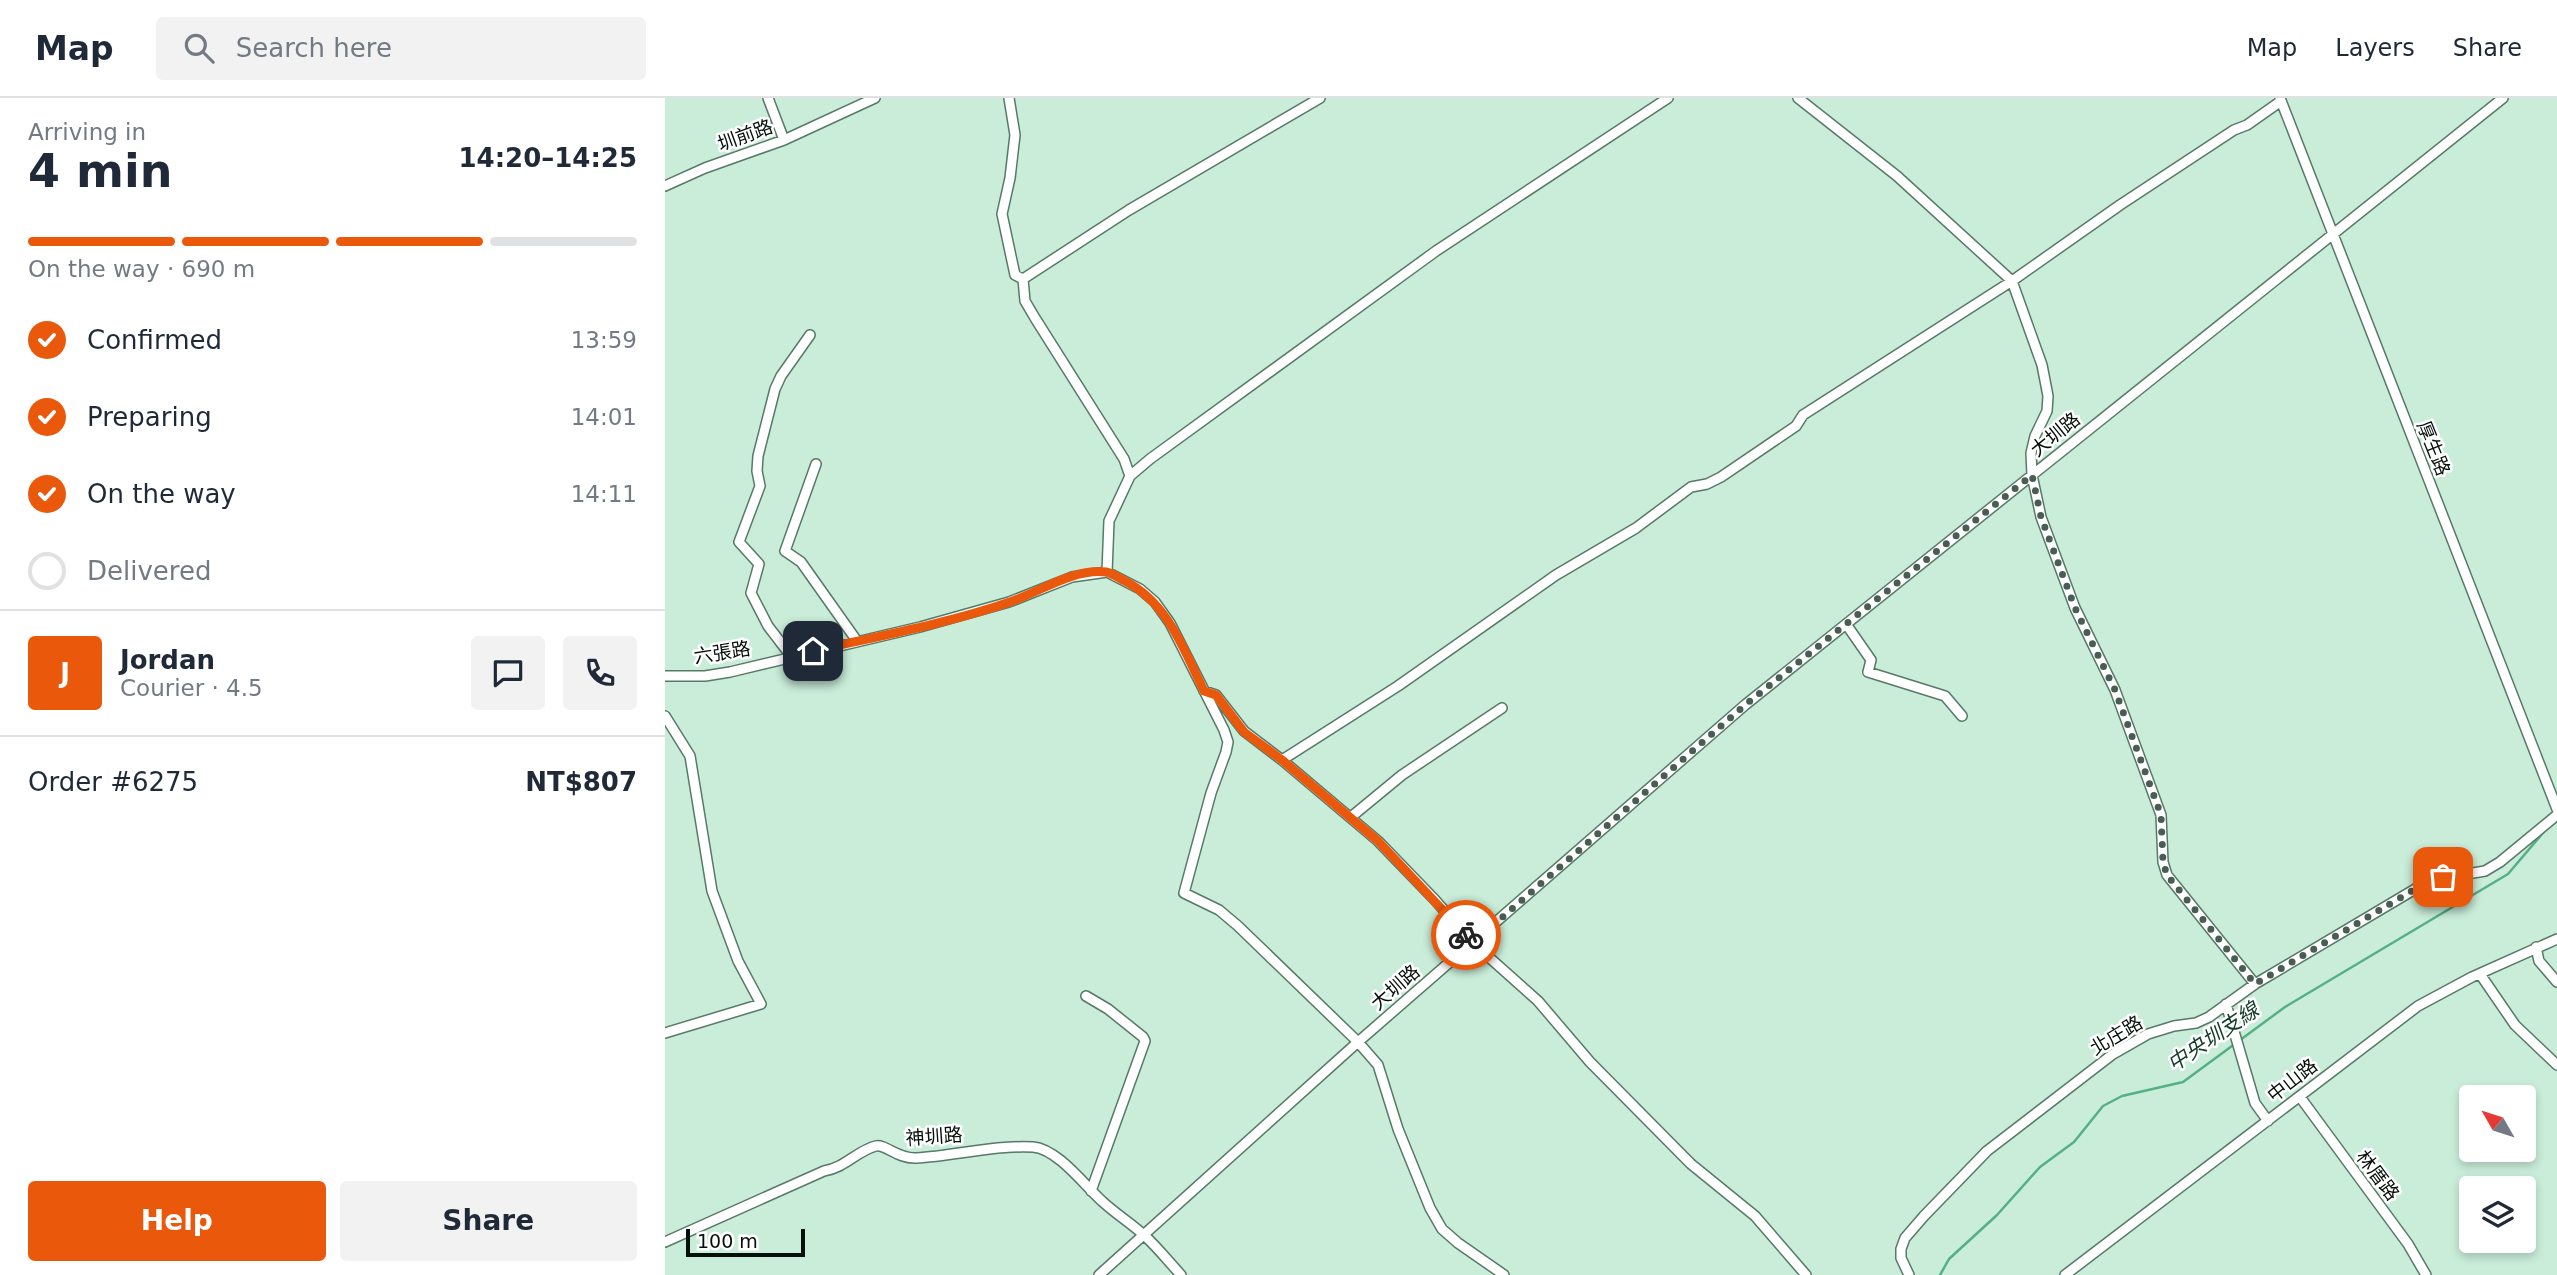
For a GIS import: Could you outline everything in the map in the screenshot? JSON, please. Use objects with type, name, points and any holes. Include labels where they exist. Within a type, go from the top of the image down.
[{"type":"street","points":[[768,98],[784,140]]},
{"type":"street","name":"圳前路","points":[[665,186],[705,168],[784,140],[875,98]]},
{"type":"street","points":[[1009,98],[1015,135],[1002,214],[1015,275],[1023,279]]},
{"type":"street","points":[[1023,279],[1129,210],[1320,98]]},
{"type":"street","points":[[1504,1275],[1442,1229],[1430,1208],[1398,1129],[1378,1065],[1358,1042],[1219,910],[1184,893],[1228,742],[1170,623],[1155,602],[1140,589],[1107,572],[1109,521],[1130,476],[1150,458],[1436,251],[1668,98]]},
{"type":"street","points":[[1798,98],[1897,176],[2012,281],[2042,365],[2048,396],[2047,411],[2031,447],[2032,475],[2041,517],[2075,608],[2115,690],[2161,815],[2163,862],[2167,875],[2255,984]]},
{"type":"street","name":"大圳路","points":[[1099,1275],[1358,1042],[1745,705],[2503,98]]},
{"type":"street","points":[[1282,760],[1398,686],[1500,617],[1556,575],[1636,528],[1691,487],[1707,484],[1721,477],[1796,426],[1803,415],[2012,281],[2120,205],[2234,130],[2247,125],[2280,100]]},
{"type":"street","name":"厚生路","points":[[2280,100],[2557,810]]},
{"type":"street","points":[[1023,279],[1025,301],[1124,459],[1130,476]]},
{"type":"street","points":[[791,656],[768,626],[751,593],[759,564],[740,541],[760,486],[758,456],[775,389],[810,335]]},
{"type":"street","points":[[816,464],[785,551],[801,562],[857,641]]},
{"type":"street","name":"六張路","points":[[665,676],[705,676],[730,672],[908,630],[1009,602],[1072,577],[1107,572]]},
{"type":"street","points":[[1846,624],[1871,660],[1868,672],[1945,696],[1962,716]]},
{"type":"street","points":[[1204,691],[1216,695],[1244,732],[1351,817],[1420,884],[1473,943],[1538,1001],[1590,1062],[1691,1164],[1755,1216],[1806,1275]]},
{"type":"street","points":[[1351,817],[1402,775],[1502,708]]},
{"type":"street","points":[[665,716],[687,750],[692,763],[712,891],[738,961],[761,1004],[665,1033]]},
{"type":"street","name":"北庄路","points":[[1909,1275],[1901,1258],[1905,1238],[1987,1151],[2113,1054],[2147,1034],[2196,1023],[2209,1017],[2255,984],[2422,885],[2443,877],[2485,871],[2500,862],[2557,815]]},
{"type":"street","name":"中山路","points":[[2065,1275],[2418,1006],[2557,939]]},
{"type":"street","points":[[2536,947],[2539,961],[2557,982]]},
{"type":"street","points":[[2480,974],[2515,1025],[2557,1065]]},
{"type":"street","points":[[1086,996],[1108,1009],[1145,1041],[1091,1191]]},
{"type":"street","points":[[2226,1004],[2255,1103],[2268,1121]]},
{"type":"street","name":"林厝路","points":[[2300,1097],[2407,1244],[2426,1275]]},
{"type":"street","name":"神圳路","points":[[665,1242],[824,1171],[841,1166],[879,1146],[898,1156],[909,1158],[990,1149],[1039,1148],[1062,1162],[1091,1191],[1144,1235],[1181,1275]]},
{"type":"waterway","name":"中央圳支線","points":[[1940,1275],[1949,1259],[1997,1215],[2040,1167],[2074,1142],[2103,1106],[2122,1096],[2183,1082],[2285,1007],[2508,874],[2548,827]]},
{"type":"way so far","points":[[1466,935],[1473,943],[1745,705],[2032,475],[2041,517],[2075,608],[2115,690],[2161,815],[2165,871],[2255,984],[2422,885],[2443,877]]},
{"type":"route","points":[[813,651],[920,627],[1009,602],[1072,577],[1107,572],[1140,589],[1155,602],[1170,623],[1204,691],[1216,695],[1244,732],[1282,760],[1378,841],[1466,935]]}]
